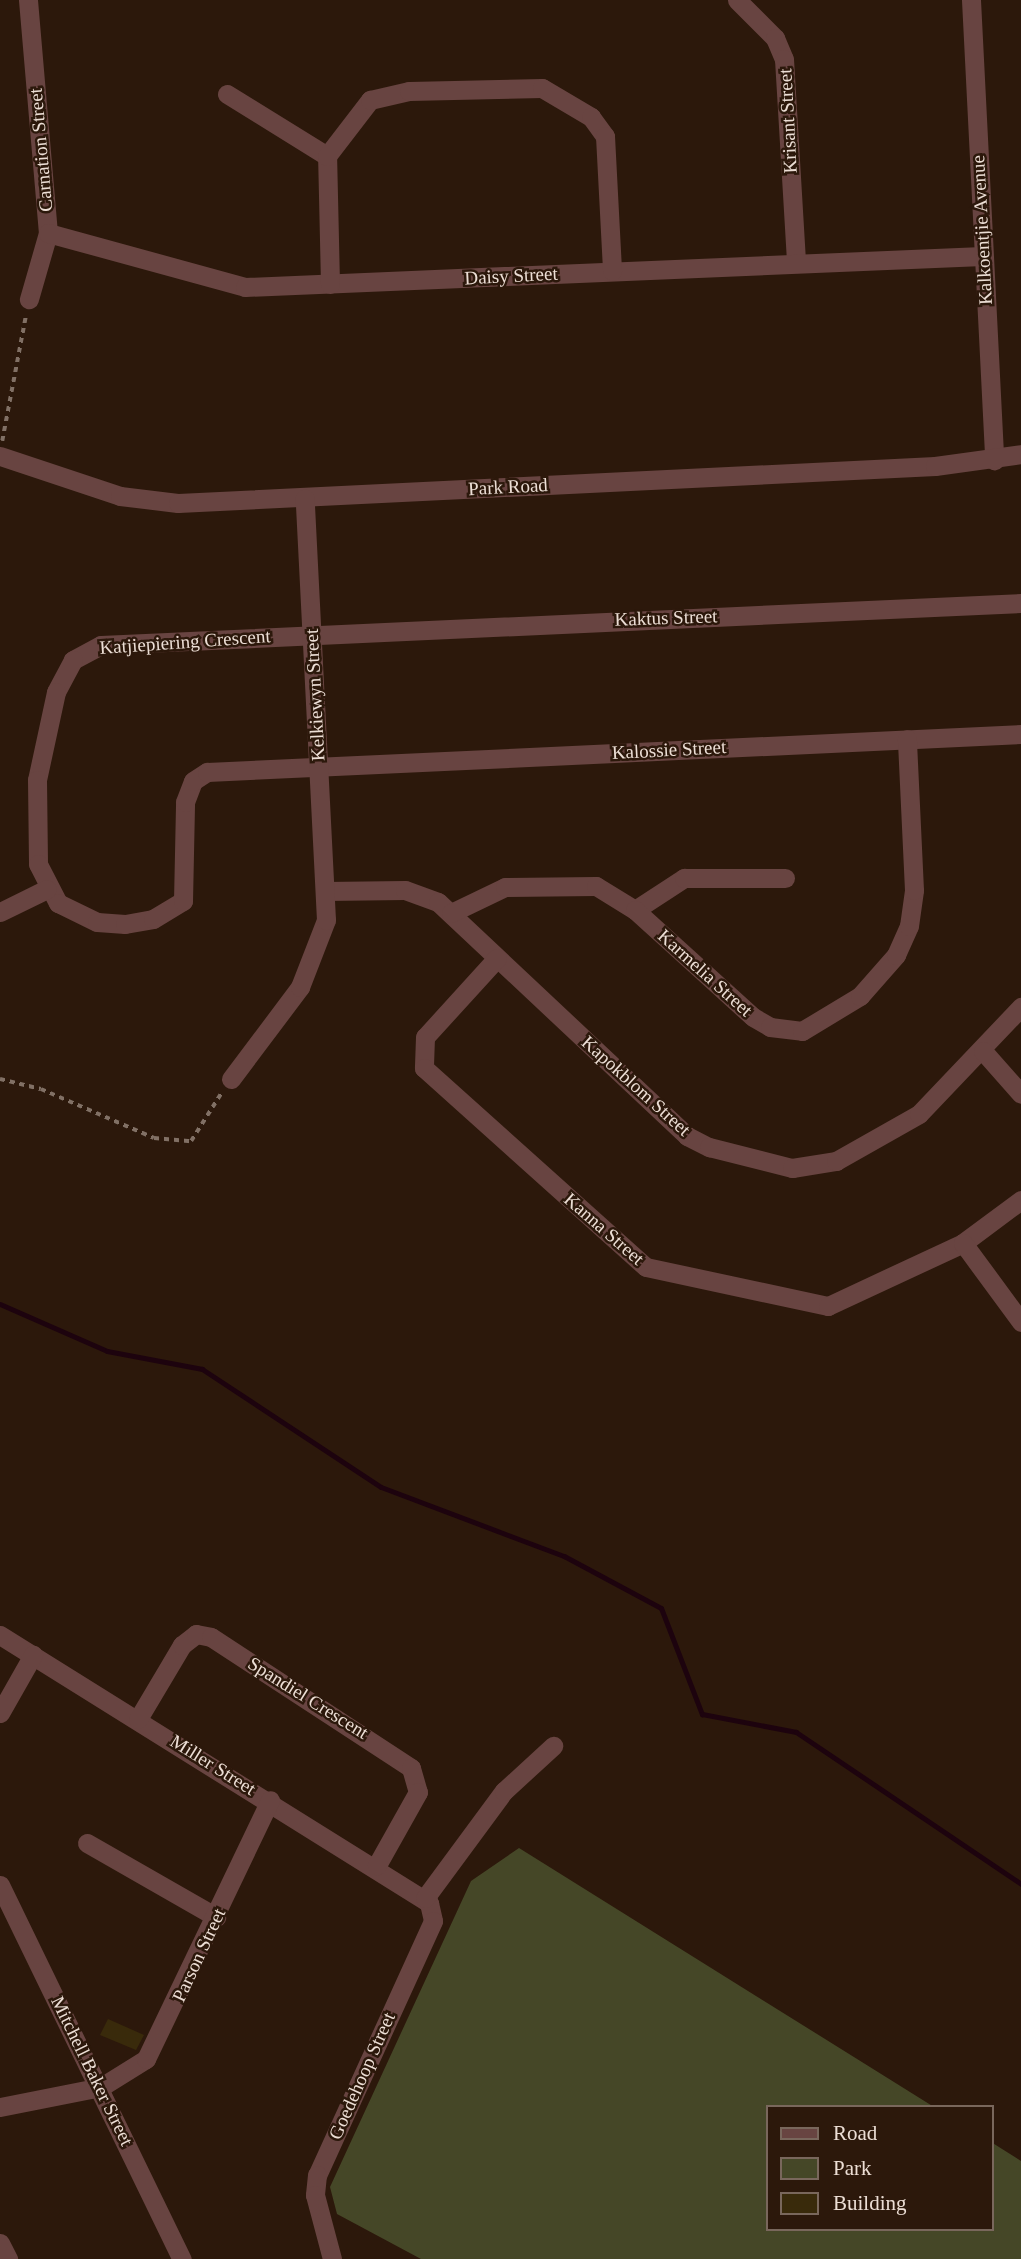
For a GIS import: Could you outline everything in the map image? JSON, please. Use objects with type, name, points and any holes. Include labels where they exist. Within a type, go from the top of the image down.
[{"type":"street","name":"Carnation Street","points":[[28,0],[48,233],[29,299]]},
{"type":"street","name":"Krisant Street","points":[[737,0],[775,38],[785,59],[796,260]]},
{"type":"street","name":"Kalkoentjie Avenue","points":[[971,0],[994,460]]},
{"type":"street","points":[[330,284],[327,156],[359,110],[386,93],[558,92],[591,117],[605,136],[612,271]]},
{"type":"street","points":[[228,94],[327,156]]},
{"type":"street","name":"Daisy Street","points":[[48,233],[219,285],[330,284],[796,260],[982,256]]},
{"type":"street","name":"Park Road","points":[[0,455],[135,499],[304,499],[994,460],[1021,455]]},
{"type":"street","points":[[1021,455],[1021,467]]},
{"type":"street","name":"Kelkiewyn Street","points":[[231,1079],[285,1013],[314,960],[326,920],[304,499]]},
{"type":"street","name":"Kaktus Street","points":[[312,633],[1021,603]]},
{"type":"street","name":"Katjiepiering Crescent","points":[[47,889],[38,864],[37,780],[56,692],[73,660],[100,645],[312,633]]},
{"type":"street","name":"Kalossie Street","points":[[318,766],[1021,734]]},
{"type":"street","name":"Karmelia Street","points":[[451,913],[505,887],[582,884],[635,910],[770,1027],[802,1031],[834,1017],[881,974],[909,926],[914,890],[907,739]]},
{"type":"street","points":[[0,912],[47,889],[58,903],[97,922],[153,919],[176,909],[187,890],[185,802],[197,777],[318,766]]},
{"type":"street","points":[[635,910],[684,878],[785,878]]},
{"type":"street","name":"Kapokblom Street","points":[[325,891],[405,890],[451,913],[687,1136],[709,1147],[792,1168],[836,1161],[908,1122],[983,1051],[1021,1007]]},
{"type":"street","name":"Kanna Street","points":[[497,958],[425,1037],[424,1068],[646,1267],[822,1307],[963,1243],[1021,1200]]},
{"type":"street","points":[[983,1051],[1021,1094]]},
{"type":"street","points":[[963,1243],[1021,1322]]},
{"type":"street","name":"Spandiel Crescent","points":[[138,1719],[182,1645],[196,1634],[211,1637],[411,1768],[418,1792],[377,1865]]},
{"type":"street","name":"Miller Street","points":[[0,1635],[377,1865],[425,1898]]},
{"type":"street","points":[[0,1713],[33,1655]]},
{"type":"street","points":[[425,1898],[504,1791],[553,1746]]},
{"type":"street","name":"Parson Street","points":[[101,2087],[153,2052],[271,1800]]},
{"type":"street","points":[[87,1843],[216,1917]]},
{"type":"street","name":"Mitchell Baker Street","points":[[0,1885],[101,2087],[182,2259]]},
{"type":"street","name":"Goedehoop Street","points":[[332,2259],[315,2195],[317,2175],[433,1921],[425,1898]]},
{"type":"street","points":[[0,2107],[101,2087]]},
{"type":"street","points":[[0,2243],[8,2259]]},
{"type":"path","points":[[0,455],[29,299]]},
{"type":"path","points":[[0,1079],[41,1089],[154,1138],[191,1141],[231,1079]]},
{"type":"green space","points":[[519,1848],[931,2105],[766,2105],[766,2231],[993,2231],[993,2143],[1021,2161],[1021,2259],[421,2259],[337,2214],[330,2187],[471,1881]]},
{"type":"building","points":[[108,2019],[144,2035],[136,2050],[100,2035]]},
{"type":"waterway","points":[[0,1304],[107,1351],[202,1369],[381,1487],[564,1556],[661,1608],[702,1714],[796,1732],[1021,1884]]}]
